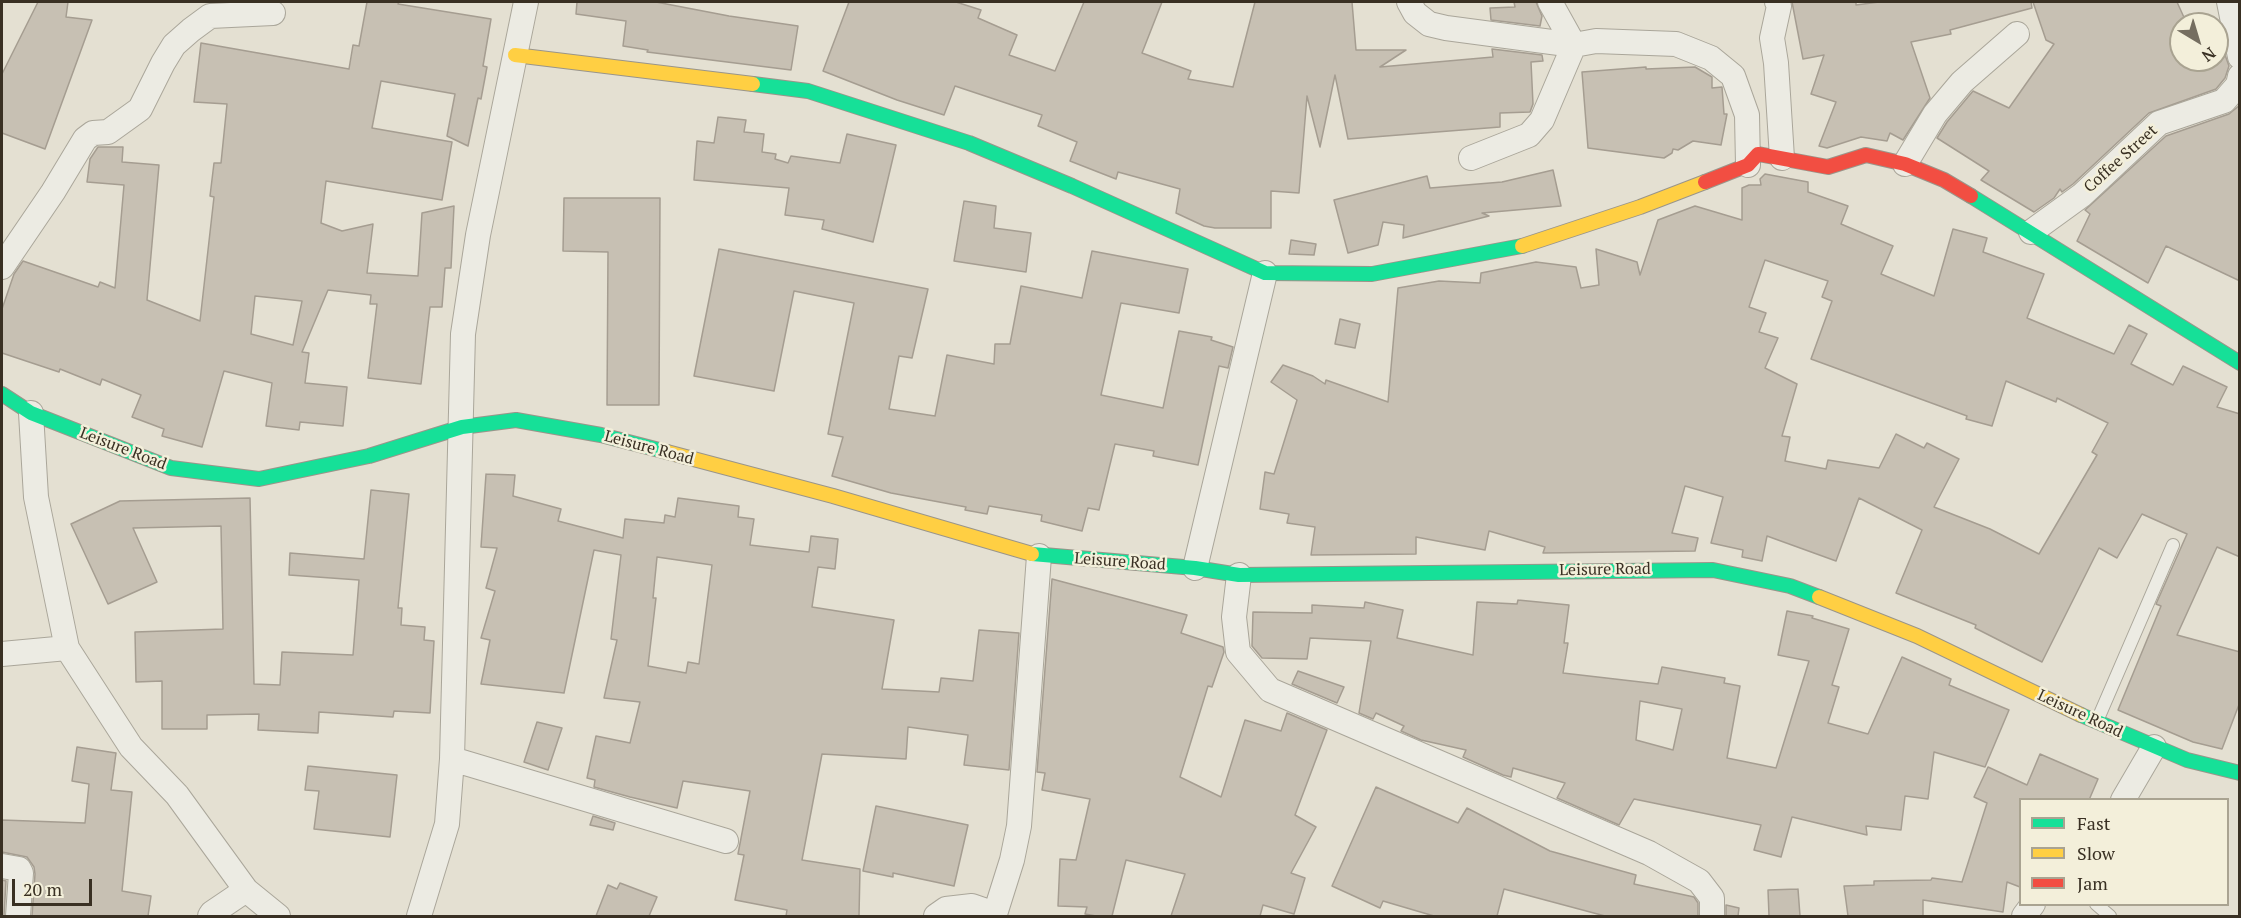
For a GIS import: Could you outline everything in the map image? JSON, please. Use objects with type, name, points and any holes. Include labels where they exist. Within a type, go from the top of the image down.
[{"type":"street","points":[[419,916],[447,824],[452,759],[463,334],[478,235],[526,2]]},
{"type":"street","points":[[1409,2],[1415,13],[1429,24],[1446,28],[1574,45],[1596,41],[1676,44],[1711,58],[1733,76],[1747,115],[1748,165]]},
{"type":"street","points":[[1550,2],[1574,45]]},
{"type":"street","points":[[1777,2],[1779,6],[1772,38],[1776,63],[1782,158]]},
{"type":"street","points":[[2229,2],[2240,57]]},
{"type":"street","points":[[2,267],[53,192],[85,139],[93,133],[108,132],[140,110],[162,63],[174,45],[210,16],[273,13]]},
{"type":"street","points":[[1905,164],[1935,114],[1962,82],[2018,34]]},
{"type":"street","points":[[1471,158],[1529,135],[1542,120],[1574,45]]},
{"type":"street","points":[[515,55],[808,91],[969,143],[1072,186],[1265,273],[1372,274],[1524,246],[1640,207],[1748,165],[1758,154],[1828,167],[1866,155],[1905,164],[1944,180],[2240,363]]},
{"type":"street","name":"Coffee Street","points":[[2031,232],[2082,195],[2159,123],[2232,103],[2240,76]]},
{"type":"street","points":[[1195,568],[1265,273]]},
{"type":"street","name":"Leisure Road","points":[[2,393],[31,413],[171,468],[259,479],[369,456],[462,427],[516,420],[601,435],[833,496],[1039,556],[1195,568],[1239,575],[1713,570],[1790,586],[1917,636],[2097,723],[2154,747],[2187,760],[2240,773]]},
{"type":"street","points":[[31,413],[36,497],[67,648],[131,747],[177,795],[246,890],[278,916]]},
{"type":"street","points":[[936,916],[946,909],[972,906],[1004,915],[1018,826],[1039,556]]},
{"type":"street","points":[[1239,575],[1234,617],[1238,652],[1270,690],[1649,853],[1699,881],[1712,898],[1712,916]]},
{"type":"street","points":[[2,654],[67,648]]},
{"type":"street","points":[[2124,798],[2154,747]]},
{"type":"street","points":[[452,759],[726,841]]},
{"type":"street","points":[[2,866],[19,869],[21,873],[18,916]]},
{"type":"street","points":[[210,916],[246,890]]},
{"type":"lane","points":[[2097,723],[2173,546]]},
{"type":"building","points":[[38,2],[68,2],[66,17],[92,20],[45,149],[2,133],[2,74]]},
{"type":"building","points":[[367,2],[399,2],[398,4],[491,19],[483,66],[487,67],[468,146],[447,136],[455,94],[381,81],[372,128],[452,142],[442,200],[326,181],[321,223],[342,231],[373,224],[367,273],[418,276],[422,213],[454,206],[451,268],[445,268],[442,307],[430,307],[421,384],[368,378],[377,304],[370,304],[371,295],[328,290],[302,352],[309,353],[305,383],[347,387],[343,426],[300,422],[299,430],[266,426],[272,383],[224,371],[202,447],[162,436],[164,429],[132,417],[141,395],[102,379],[100,385],[60,369],[59,372],[2,353],[2,309],[14,274],[23,261],[98,287],[100,282],[115,288],[124,185],[87,182],[90,159],[98,147],[123,147],[122,162],[159,165],[147,300],[200,321],[214,197],[210,196],[214,163],[221,163],[227,104],[194,102],[201,43],[349,69],[353,45],[359,46]],"holes":[[[255,296],[302,301],[293,345],[251,334]]]},
{"type":"building","points":[[577,2],[656,2],[798,26],[791,70],[647,52],[648,50],[623,46],[626,21],[576,14]]},
{"type":"building","points":[[849,2],[956,2],[981,10],[978,18],[1017,35],[1009,55],[1055,71],[1084,2],[1162,2],[1142,53],[1191,71],[1188,79],[1233,87],[1255,2],[1352,2],[1356,50],[1406,50],[1380,67],[1493,57],[1492,49],[1542,55],[1543,61],[1531,62],[1533,104],[1530,112],[1500,113],[1500,127],[1348,139],[1335,75],[1320,147],[1307,96],[1299,193],[1271,191],[1271,228],[1215,228],[1204,226],[1176,213],[1180,189],[1118,172],[1116,179],[1070,161],[1077,142],[1038,126],[1042,115],[955,86],[944,115],[897,100],[823,71]]},
{"type":"building","points":[[1514,2],[1536,2],[1542,16],[1540,26],[1491,20],[1490,8],[1515,7]]},
{"type":"building","points":[[1792,2],[1856,2],[1856,5],[1879,2],[2031,2],[2032,8],[1950,30],[1951,34],[1911,42],[1930,98],[1903,140],[1890,133],[1887,141],[1861,137],[1827,148],[1819,146],[1836,102],[1811,94],[1824,55],[1803,59]]},
{"type":"building","points":[[2033,2],[2177,2],[2182,12],[2169,12],[2169,72],[2227,72],[2216,89],[2149,113],[2073,184],[2062,192],[2060,189],[2054,198],[2034,212],[1981,180],[1989,171],[1937,138],[1973,91],[2009,108],[2054,44],[2046,40]]},
{"type":"building","points":[[1646,67],[1646,69],[1695,67],[1712,77],[1712,88],[1722,87],[1724,114],[1727,114],[1721,145],[1693,141],[1678,150],[1673,149],[1672,153],[1664,158],[1588,148],[1582,72]]},
{"type":"building","points":[[2240,105],[2240,281],[2166,246],[2148,283],[2077,241],[2090,214],[2085,210],[2166,136],[2229,114]]},
{"type":"building","points":[[718,117],[746,120],[744,132],[764,134],[762,152],[776,154],[775,159],[788,163],[791,156],[840,163],[847,134],[896,145],[873,242],[822,229],[824,220],[785,215],[789,188],[694,180],[697,141],[714,143]]},
{"type":"building","points":[[1553,170],[1561,206],[1482,213],[1489,216],[1403,238],[1404,225],[1383,222],[1378,245],[1348,253],[1334,200],[1427,176],[1430,188],[1502,182]]},
{"type":"building","points":[[1765,174],[1808,182],[1808,192],[1848,206],[1841,224],[1893,246],[1881,274],[1934,296],[1953,229],[1987,238],[1983,252],[2044,274],[2027,318],[2114,354],[2129,325],[2147,334],[2131,364],[2173,385],[2183,366],[2227,387],[2217,407],[2240,414],[2240,557],[2217,547],[2177,635],[2240,652],[2240,702],[2222,749],[2193,742],[2118,710],[2161,606],[2156,604],[2187,534],[2142,514],[2117,558],[2099,548],[2042,662],[1975,628],[1976,625],[1896,593],[1922,530],[1859,498],[1836,561],[1767,536],[1762,561],[1742,557],[1743,550],[1711,543],[1723,497],[1685,486],[1672,533],[1698,538],[1695,551],[1543,553],[1545,547],[1489,531],[1485,550],[1416,537],[1416,554],[1311,555],[1315,527],[1287,523],[1289,514],[1260,509],[1265,472],[1274,474],[1297,400],[1271,382],[1283,365],[1313,376],[1325,384],[1326,380],[1388,402],[1398,288],[1439,281],[1480,283],[1481,273],[1536,262],[1576,267],[1581,288],[1599,285],[1596,249],[1637,262],[1640,275],[1658,220],[1695,206],[1742,220],[1742,188],[1749,185],[1761,185],[1760,179]],"holes":[[[1765,260],[1828,281],[1822,297],[1832,301],[1811,359],[1967,416],[1966,419],[1992,426],[2006,381],[2056,402],[2057,398],[2108,423],[2092,452],[2097,455],[2039,554],[1990,529],[1934,507],[1959,459],[1927,443],[1924,448],[1896,434],[1879,468],[1828,460],[1826,469],[1785,461],[1790,437],[1782,436],[1797,384],[1765,368],[1778,338],[1759,332],[1766,313],[1749,307]]]},
{"type":"building","points":[[564,198],[660,198],[659,405],[607,405],[608,252],[563,251]]},
{"type":"building","points":[[964,201],[996,206],[994,228],[1031,233],[1026,272],[954,261]]},
{"type":"building","points":[[1291,240],[1316,244],[1314,255],[1289,254]]},
{"type":"building","points":[[719,249],[928,289],[912,358],[899,356],[889,409],[935,416],[947,355],[994,364],[995,344],[1010,344],[1021,286],[1082,298],[1092,251],[1188,269],[1179,313],[1121,303],[1101,395],[1163,408],[1179,331],[1212,337],[1211,340],[1233,347],[1228,368],[1219,366],[1198,465],[1153,456],[1154,451],[1115,444],[1099,510],[1088,508],[1082,531],[1041,521],[1042,515],[989,506],[987,514],[965,510],[966,507],[891,493],[832,476],[843,437],[828,434],[854,303],[794,291],[774,391],[694,376]]},
{"type":"building","points":[[1340,319],[1360,324],[1355,348],[1335,344]]},
{"type":"building","points":[[486,474],[515,475],[513,496],[561,509],[558,521],[623,538],[625,519],[664,523],[665,515],[675,517],[678,498],[739,506],[738,517],[754,519],[750,545],[809,552],[811,536],[838,539],[835,569],[818,567],[812,607],[894,620],[882,689],[939,692],[941,678],[973,681],[979,630],[1019,633],[1009,770],[964,765],[968,735],[908,727],[906,759],[822,754],[802,860],[860,869],[859,916],[786,916],[787,910],[735,900],[744,855],[738,854],[750,791],[683,781],[677,808],[594,787],[595,780],[587,778],[596,736],[630,743],[640,702],[604,698],[617,640],[611,639],[621,555],[594,550],[564,693],[481,684],[490,640],[481,638],[495,591],[486,588],[497,548],[481,547]],"holes":[[[657,557],[712,565],[699,664],[688,662],[686,673],[648,666],[656,598],[653,598]]]},
{"type":"building","points":[[371,490],[409,494],[398,608],[402,608],[401,625],[425,627],[424,640],[434,641],[430,713],[394,711],[393,717],[319,712],[318,733],[258,730],[259,714],[207,715],[207,729],[162,729],[162,681],[136,682],[135,632],[223,629],[221,526],[133,528],[157,582],[108,604],[71,524],[120,501],[250,498],[254,684],[280,685],[282,652],[353,655],[359,580],[289,575],[290,553],[364,559]]},
{"type":"building","points":[[1052,579],[1187,615],[1181,633],[1223,647],[1224,652],[1212,687],[1208,686],[1180,777],[1221,797],[1245,720],[1281,731],[1287,713],[1327,730],[1295,815],[1316,827],[1291,873],[1305,878],[1294,914],[1263,905],[1260,916],[1171,916],[1185,874],[1126,860],[1112,916],[1085,914],[1087,907],[1058,906],[1060,859],[1076,860],[1090,799],[1042,790],[1045,773],[1037,772]]},
{"type":"building","points":[[1518,600],[1569,605],[1564,643],[1568,643],[1563,673],[1658,684],[1662,667],[1725,678],[1724,683],[1740,686],[1727,758],[1776,768],[1809,661],[1778,655],[1787,611],[1813,616],[1812,618],[1849,629],[1832,685],[1839,687],[1828,723],[1868,734],[1902,657],[1951,679],[1949,685],[2009,710],[1985,767],[1934,752],[1928,799],[1905,796],[1901,830],[1866,826],[1867,835],[1792,817],[1781,857],[1754,850],[1761,825],[1634,799],[1619,825],[1557,798],[1565,783],[1513,768],[1511,777],[1503,775],[1463,757],[1466,750],[1421,740],[1401,731],[1404,726],[1376,713],[1373,719],[1359,713],[1371,641],[1310,638],[1307,659],[1262,658],[1252,646],[1253,612],[1312,613],[1312,605],[1364,608],[1365,602],[1403,610],[1397,638],[1473,655],[1477,602],[1517,604]],"holes":[[[1640,701],[1682,709],[1673,750],[1636,740]]]},
{"type":"building","points":[[1298,671],[1344,687],[1337,703],[1292,684]]},
{"type":"building","points":[[537,722],[562,728],[548,770],[524,762]]},
{"type":"building","points":[[77,747],[116,753],[111,790],[132,792],[122,891],[151,896],[148,916],[32,916],[34,867],[27,857],[2,852],[2,820],[85,823],[89,784],[72,781]]},
{"type":"building","points":[[2040,754],[2098,779],[2090,798],[2019,798],[2019,887],[2007,882],[2003,912],[1923,900],[1923,916],[1848,916],[1844,886],[1874,885],[1874,881],[1931,880],[1932,878],[1962,882],[1987,803],[1974,797],[1988,767],[2027,785]]},
{"type":"building","points":[[308,766],[397,775],[390,837],[314,829],[319,791],[305,790]]},
{"type":"building","points":[[1376,787],[1458,823],[1467,808],[1550,851],[1636,875],[1634,884],[1694,897],[1698,903],[1698,916],[1605,916],[1504,889],[1497,916],[1434,916],[1383,901],[1380,908],[1332,886]]},
{"type":"building","points":[[876,806],[968,825],[954,886],[893,873],[893,877],[863,871]]},
{"type":"building","points":[[593,816],[615,823],[613,830],[590,825]]},
{"type":"building","points":[[2,880],[6,881],[4,916],[2,916]]},
{"type":"building","points":[[620,883],[657,897],[649,916],[596,916],[608,885],[617,889]]},
{"type":"building","points":[[1798,889],[1800,916],[1769,916],[1768,890]]},
{"type":"building","points":[[1726,905],[1739,908],[1738,916],[1726,916]]},
{"type":"traffic: fast","points":[[753,84],[808,91],[969,143],[1072,186],[1265,273],[1372,274],[1522,246]]},
{"type":"traffic: fast","points":[[1971,196],[2240,363]]},
{"type":"traffic: fast","points":[[2,394],[31,413],[171,468],[259,479],[369,456],[462,427],[516,420],[601,435],[667,452]]},
{"type":"traffic: fast","points":[[1032,554],[1195,568],[1239,575],[1713,570],[1790,586],[1819,597]]},
{"type":"traffic: fast","points":[[2081,715],[2187,760],[2240,773]]},
{"type":"traffic: slow","points":[[515,55],[753,84]]},
{"type":"traffic: slow","points":[[1522,246],[1640,207],[1705,182]]},
{"type":"traffic: slow","points":[[667,452],[833,496],[1032,554]]},
{"type":"traffic: slow","points":[[1819,597],[1917,636],[2081,715]]},
{"type":"traffic: jam","points":[[1705,182],[1748,165],[1758,154],[1828,167],[1866,155],[1905,164],[1944,180],[1971,196]]}]
